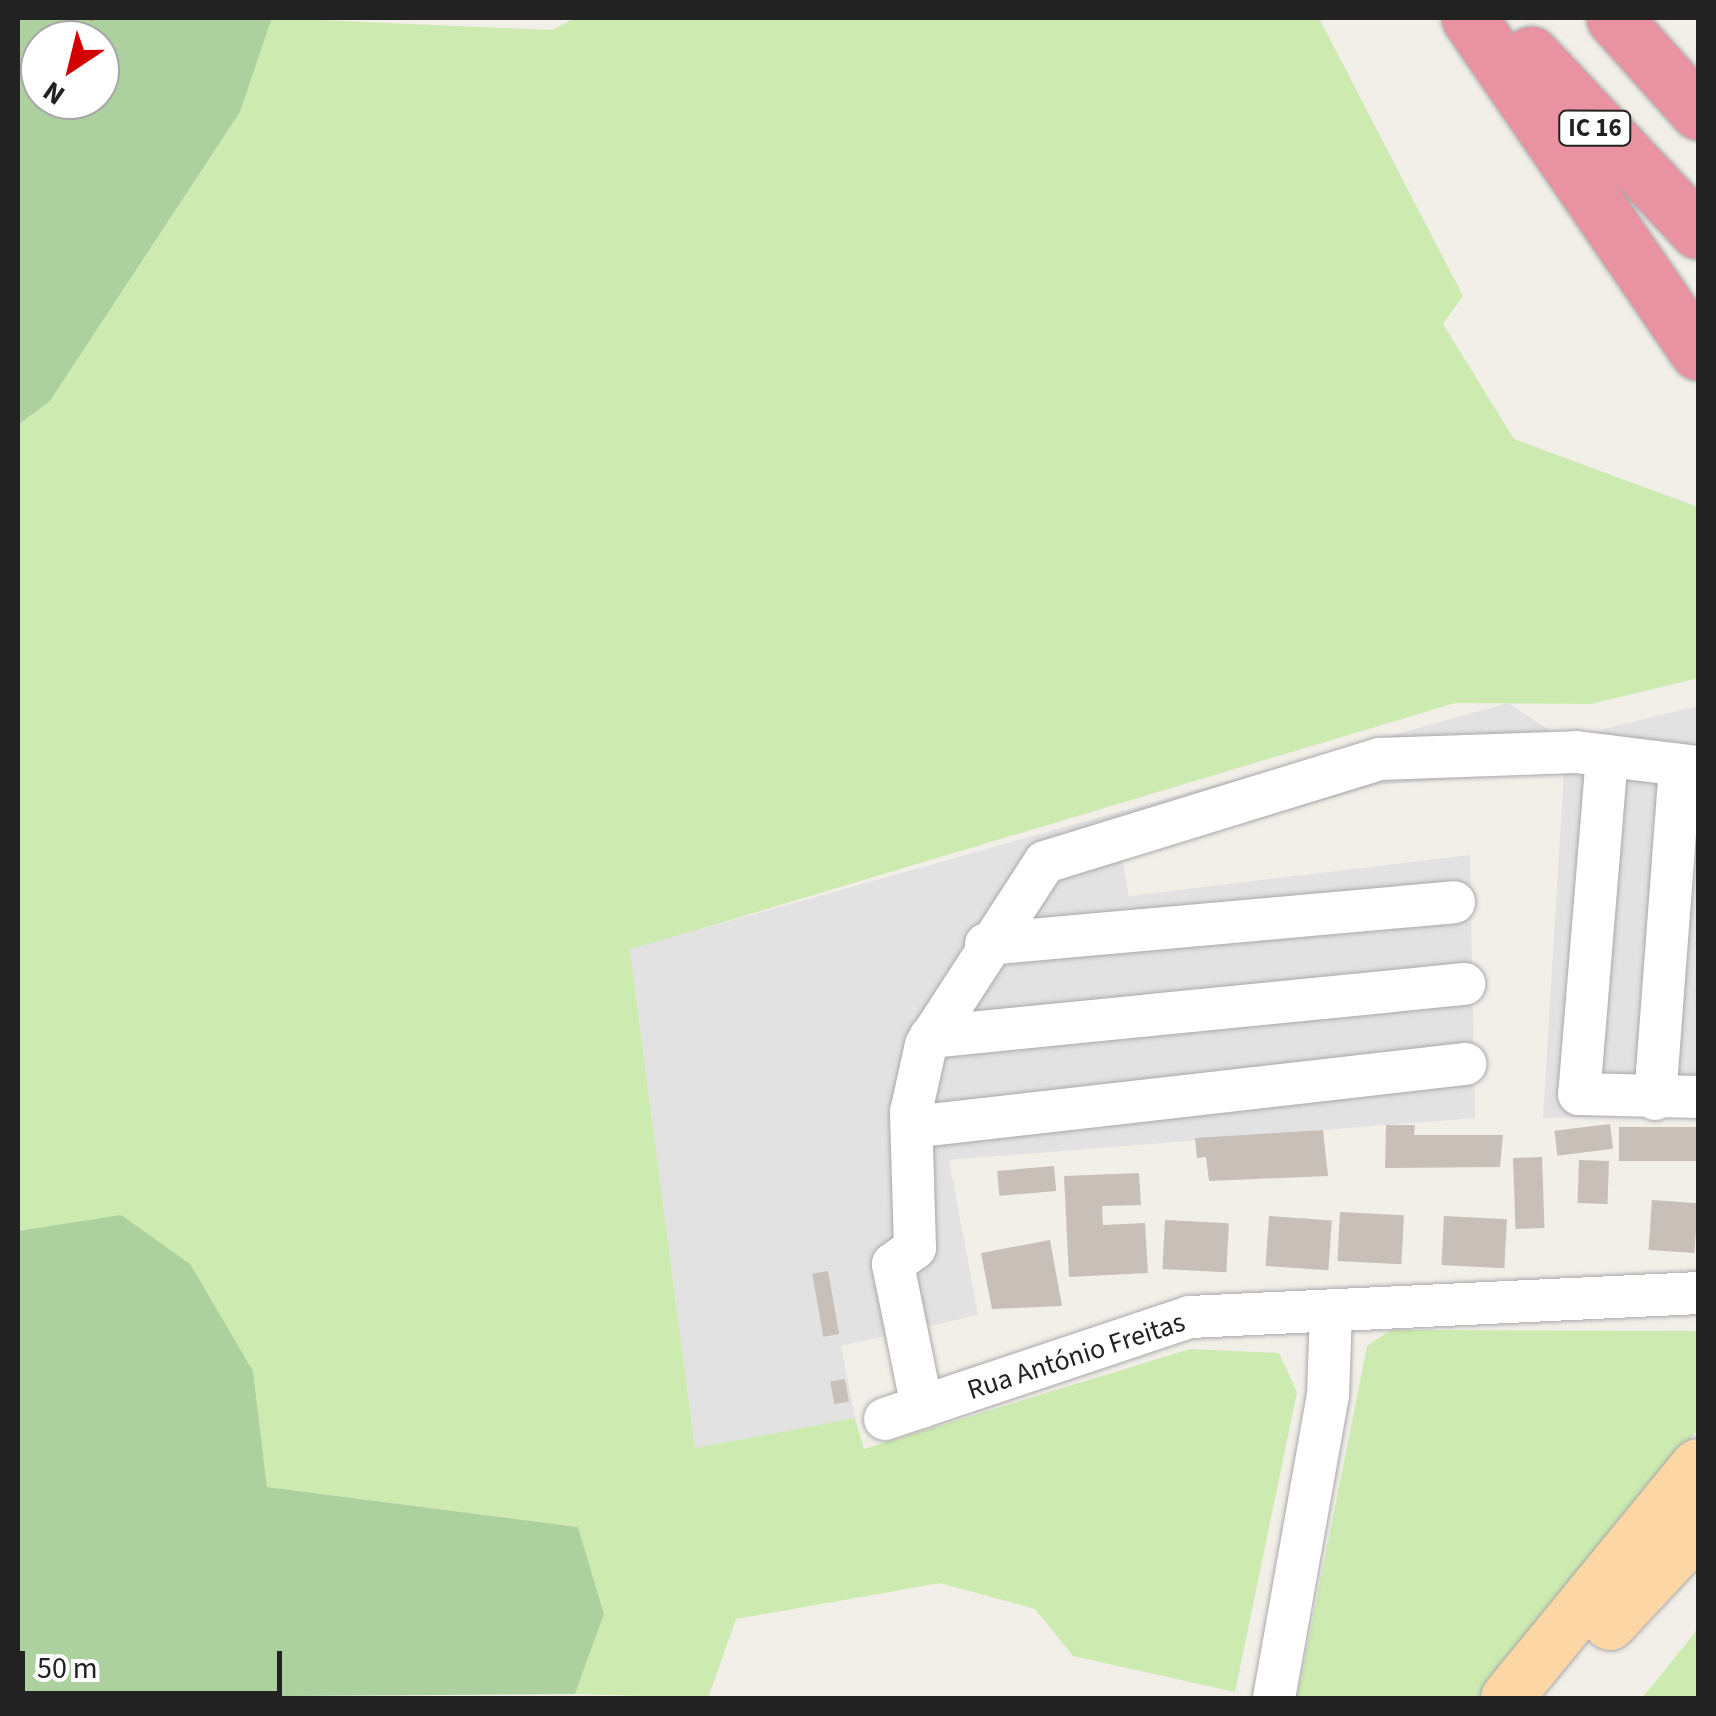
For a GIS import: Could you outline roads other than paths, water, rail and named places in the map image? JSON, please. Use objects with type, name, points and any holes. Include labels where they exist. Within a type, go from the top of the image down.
[{"type":"highway","points":[[1470,18],[1698,352]]},
{"type":"highway","name":"IC 16","points":[[1499,18],[1698,231]]},
{"type":"highway","points":[[1614,18],[1698,112]]},
{"type":"highway","points":[[1638,18],[1698,71]]},
{"type":"main road","points":[[1507,1698],[1698,1465]]},
{"type":"main road","points":[[1542,1698],[1698,1530]]},
{"type":"street","points":[[1607,756],[1579,1094],[1655,1099],[1698,1097]]},
{"type":"street","points":[[1465,1064],[912,1127],[930,1037],[986,944],[1045,862],[1379,758],[1607,756],[1689,766],[1655,1099]]},
{"type":"street","points":[[986,944],[1454,902]]},
{"type":"street","points":[[930,1037],[1464,984]]},
{"type":"street","name":"Rua António Freitas","points":[[912,1127],[916,1248],[893,1264],[904,1413],[1190,1318],[1698,1293]]},
{"type":"street","points":[[1274,1698],[1328,1396],[1331,1311]]}]
